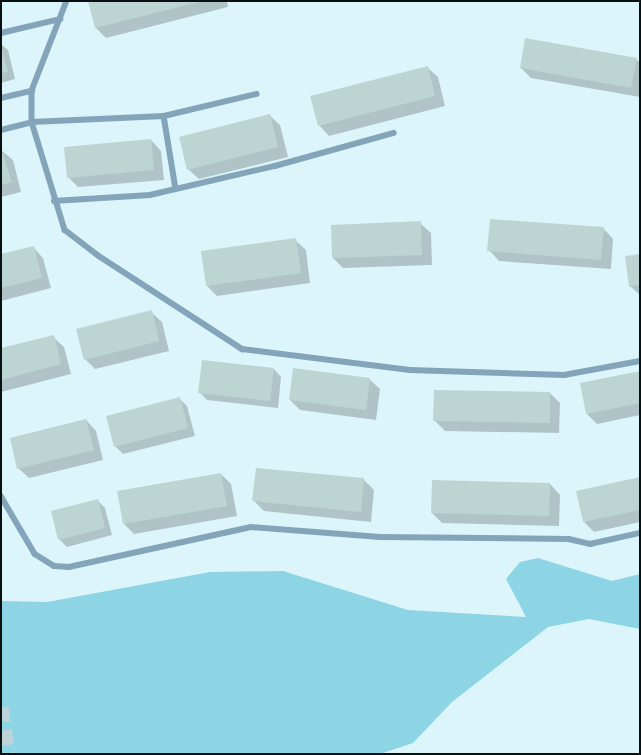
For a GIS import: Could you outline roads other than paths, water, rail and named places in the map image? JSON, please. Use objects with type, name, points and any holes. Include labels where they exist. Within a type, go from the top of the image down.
[{"type":"lane","points":[[67,1],[32,90],[32,122],[54,201],[65,230],[242,350],[410,370],[564,375],[640,361]]},
{"type":"lane","points":[[1,33],[60,19]]},
{"type":"lane","points":[[1,98],[32,90]]},
{"type":"lane","points":[[1,130],[32,122],[164,116],[256,94]]},
{"type":"lane","points":[[164,116],[176,189]]},
{"type":"lane","points":[[54,201],[150,195],[393,133]]},
{"type":"lane","points":[[1,496],[35,554],[54,566],[69,567],[252,527],[380,536],[569,540],[590,544],[640,533]]},
{"type":"tunnel","points":[[1,707],[8,754]]}]
